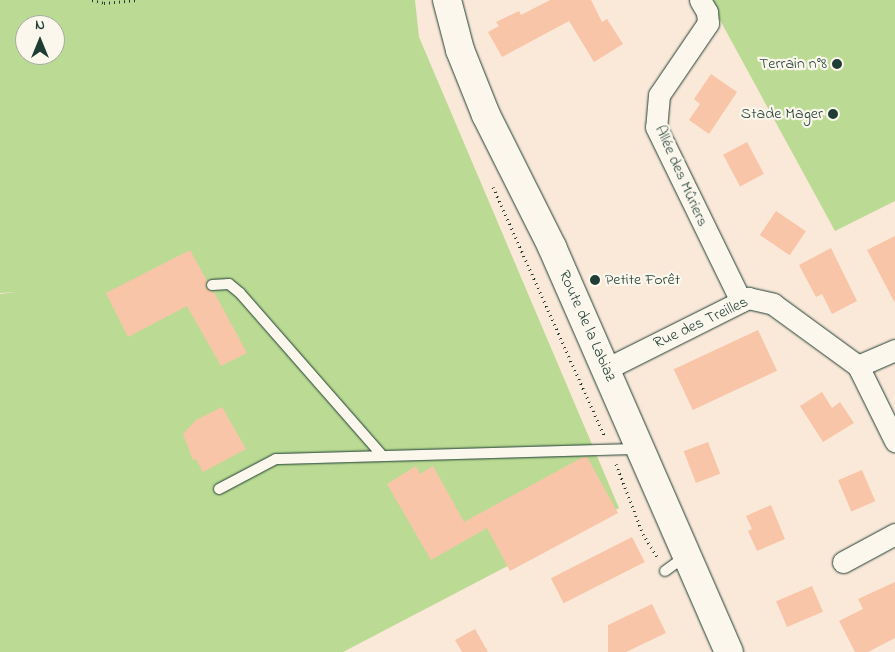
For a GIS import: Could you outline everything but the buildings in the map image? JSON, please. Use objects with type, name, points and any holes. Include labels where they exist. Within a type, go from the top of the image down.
[{"type":"main road","name":"Route de la Labiaz","points":[[447,0],[460,50],[486,115],[552,247],[729,652]]},
{"type":"street","name":"Allée des Mûriers","points":[[700,0],[707,12],[708,23],[659,95],[656,127],[741,301]]},
{"type":"street","name":"Rue des Treilles","points":[[606,369],[741,301],[760,298],[773,304],[858,366]]},
{"type":"street","points":[[895,350],[858,366],[895,441]]},
{"type":"street","points":[[843,562],[895,534]]},
{"type":"lane","points":[[212,285],[229,284],[240,293],[381,454]]},
{"type":"lane","points":[[219,489],[276,459],[381,454],[641,449]]},
{"type":"lane","points":[[665,571],[687,556]]},
{"type":"path","points":[[92,0],[104,3],[137,0]]},
{"type":"path","points":[[491,183],[610,449],[644,534],[665,571]]},
{"type":"green space","points":[[0,0],[415,0],[419,37],[619,508],[343,652],[0,652],[0,294],[17,292],[0,293]]},
{"type":"green space","name":"Stade Mager","points":[[709,0],[895,0],[895,201],[835,231]]},
{"type":"place","name":"Terrain n°8","points":[[837,64]]},
{"type":"place","name":"Stade Mager","points":[[833,114]]},
{"type":"place","name":"Petite Forêt","points":[[595,280]]}]
